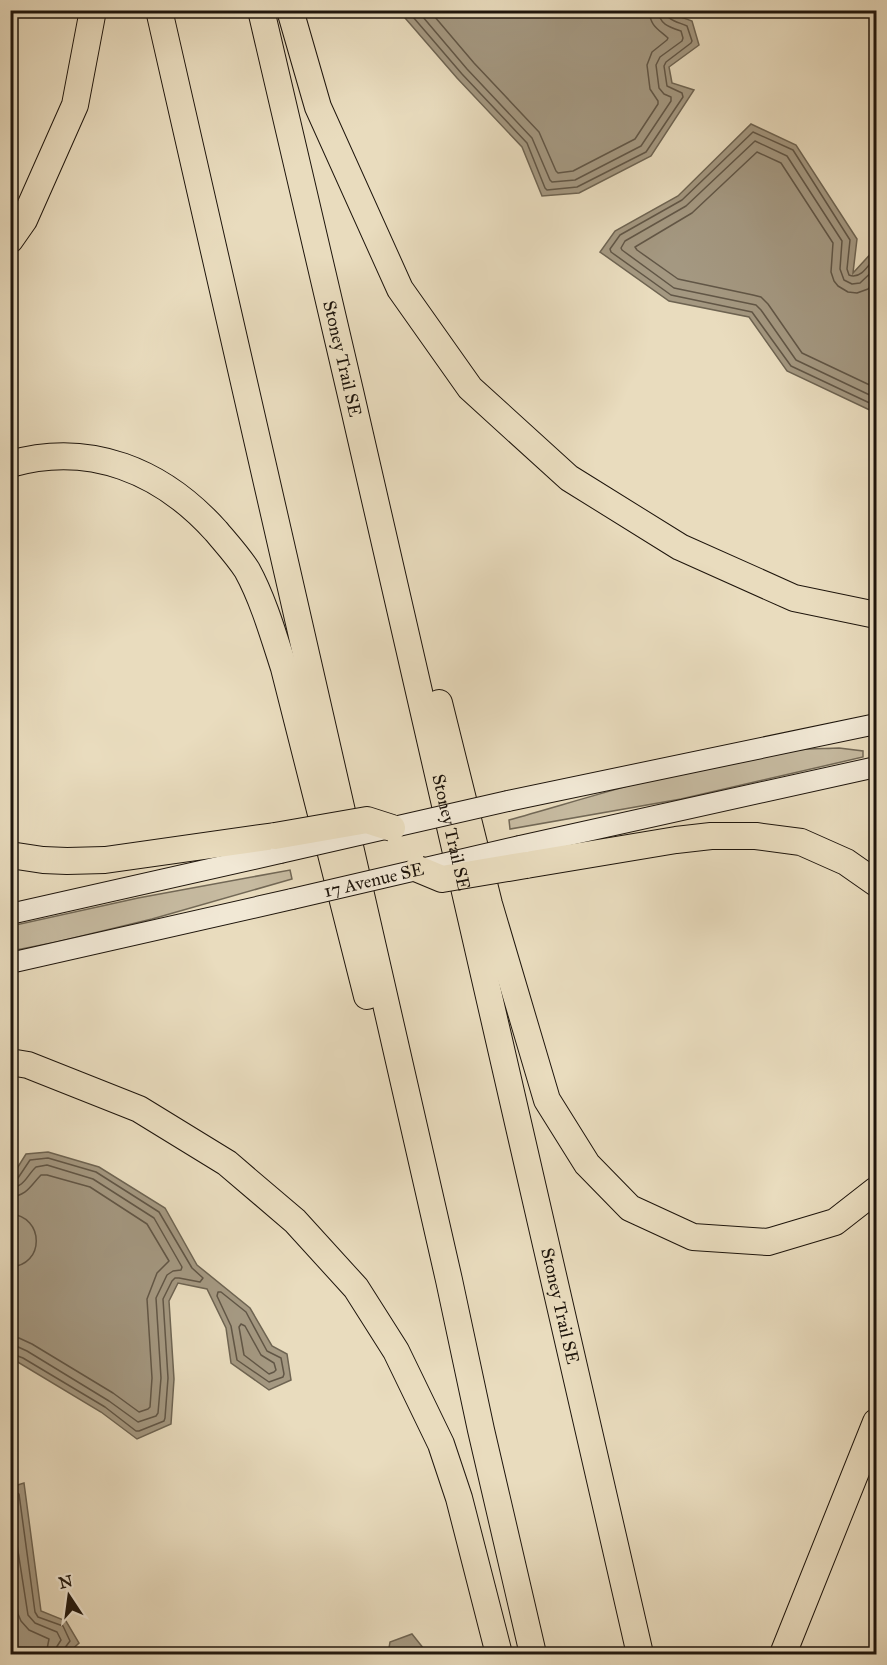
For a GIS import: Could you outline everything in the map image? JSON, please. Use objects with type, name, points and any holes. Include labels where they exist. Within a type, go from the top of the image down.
[{"type":"highway","points":[[10,240],[24,220],[75,105],[93,10]]},
{"type":"highway","points":[[159,10],[533,1654]]},
{"type":"highway","name":"Stoney Trail SE","points":[[261,10],[640,1654]]},
{"type":"highway","points":[[290,10],[318,107],[400,289],[470,388],[569,478],[680,547],[794,598],[876,615]]},
{"type":"highway","points":[[350,391],[370,427],[489,904],[547,1100],[587,1164],[630,1208],[693,1238],[768,1242],[835,1222],[876,1190]]},
{"type":"highway","points":[[10,464],[53,457],[87,457],[119,465],[151,477],[180,496],[206,520],[247,570],[271,628],[284,668],[433,1259],[449,1280]]},
{"type":"highway","points":[[10,855],[43,860],[105,860],[278,844],[367,820],[392,828]]},
{"type":"highway","points":[[418,869],[442,879],[523,855],[711,836],[756,836],[801,842],[846,862],[876,883]]},
{"type":"highway","points":[[10,1062],[28,1065],[139,1109],[227,1163],[295,1221],[356,1288],[396,1351],[441,1444],[459,1498],[499,1654]]},
{"type":"highway","points":[[783,1654],[876,1422]]},
{"type":"main road","points":[[392,828],[508,801],[876,724]]},
{"type":"main road","points":[[523,855],[876,767]]},
{"type":"main road","points":[[10,914],[278,844]]},
{"type":"main road","name":"17 Avenue SE","points":[[10,963],[418,869]]},
{"type":"shaded area","points":[[839,748],[863,751],[863,757],[681,799],[510,829],[509,820],[637,783],[733,759],[802,749]]},
{"type":"shaded area","points":[[290,870],[292,879],[152,919],[11,951],[11,926],[138,898]]},
{"type":"water","points":[[399,11],[665,11],[692,21],[699,45],[669,67],[672,83],[694,90],[651,156],[579,193],[542,196],[522,147],[457,78]]},
{"type":"water","points":[[751,124],[796,145],[857,239],[853,273],[876,248],[876,413],[787,371],[749,317],[669,301],[600,252],[615,231],[678,196]]},
{"type":"water","points":[[48,1152],[99,1167],[165,1208],[197,1265],[250,1308],[272,1346],[287,1354],[291,1380],[269,1390],[231,1363],[226,1328],[207,1289],[178,1283],[169,1301],[174,1379],[171,1424],[137,1439],[101,1412],[11,1358],[10,1256],[14,1240],[11,1228],[11,1178],[26,1154]]},
{"type":"water","points":[[24,1483],[41,1611],[66,1621],[79,1643],[67,1654],[11,1653],[11,1487]]},
{"type":"water","points":[[412,1634],[428,1654],[388,1654],[390,1642]]}]
